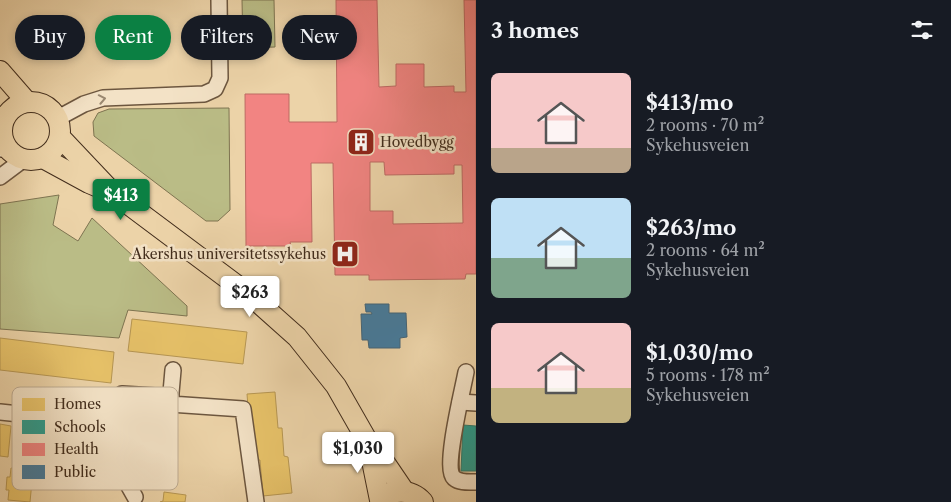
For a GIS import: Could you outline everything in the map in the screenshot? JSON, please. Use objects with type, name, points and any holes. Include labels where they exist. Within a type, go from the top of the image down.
[{"type":"main road","points":[[0,71],[27,102]]},
{"type":"main road","points":[[112,192],[2,146],[3,111],[27,102],[34,102],[48,107],[59,128],[112,192],[251,296],[285,326],[325,370],[368,442],[404,491]]},
{"type":"main road","points":[[33,158],[54,150],[59,128]]},
{"type":"main road","points":[[368,442],[379,501],[391,493],[404,491],[417,496],[423,502]]},
{"type":"street","points":[[59,128],[84,104],[103,98],[204,94],[214,89],[220,78],[219,0]]},
{"type":"street","points":[[0,177],[33,158]]},
{"type":"street","points":[[171,387],[173,370]]},
{"type":"street","points":[[466,372],[450,453],[450,471],[453,477],[461,482],[476,482]]},
{"type":"street","points":[[460,402],[476,402]]},
{"type":"street","points":[[178,405],[242,409],[256,502]]},
{"type":"street","points":[[132,490],[136,497]]},
{"type":"green space","points":[[242,0],[274,0],[275,47],[272,47],[272,15],[242,15]]},
{"type":"green space","points":[[229,108],[230,210],[218,221],[206,221],[94,136],[93,122],[98,113],[109,109]]},
{"type":"green space","points":[[59,195],[53,225],[78,241],[92,218],[187,306],[187,316],[128,310],[119,338],[0,329],[0,204]]},
{"type":"building: Homes","points":[[132,319],[247,332],[243,364],[128,351]]},
{"type":"building: Homes","points":[[0,338],[114,352],[111,383],[0,370]]},
{"type":"building: Homes","points":[[275,392],[278,428],[282,428],[284,456],[288,457],[292,493],[263,496],[260,460],[256,460],[254,431],[250,432],[247,394]]},
{"type":"building: Homes","points":[[0,424],[11,426],[8,457],[0,456]]},
{"type":"building: Homes","points":[[12,468],[12,490],[31,490],[30,502],[8,500],[9,490],[6,490],[7,477],[10,477]]},
{"type":"building: Homes","points":[[164,492],[186,495],[185,502],[160,502],[163,501]]},
{"type":"building: Schools","points":[[463,425],[476,426],[476,471],[461,471]]},
{"type":"building: Health","name":"Hovedbygg","points":[[336,0],[377,0],[379,87],[396,86],[396,64],[424,64],[424,87],[454,86],[454,92],[466,92],[464,0],[476,0],[476,274],[466,274],[465,279],[369,280],[369,275],[335,275],[333,163],[311,163],[312,242],[290,242],[291,246],[246,246],[245,94],[289,94],[289,122],[337,122],[336,60],[357,60],[357,15],[336,15]],"holes":[[[370,162],[384,162],[385,175],[454,174],[454,165],[462,165],[463,223],[393,224],[393,211],[370,211]]]},
{"type":"building: Public","points":[[365,304],[389,304],[389,313],[406,313],[407,337],[400,338],[400,348],[369,348],[368,340],[362,340],[361,314],[372,314],[371,312],[366,312]]},
{"type":"place","name":"Hovedbygg","points":[[361,142]]},
{"type":"place","name":"Akershus universitetssykehus","points":[[345,254]]}]
